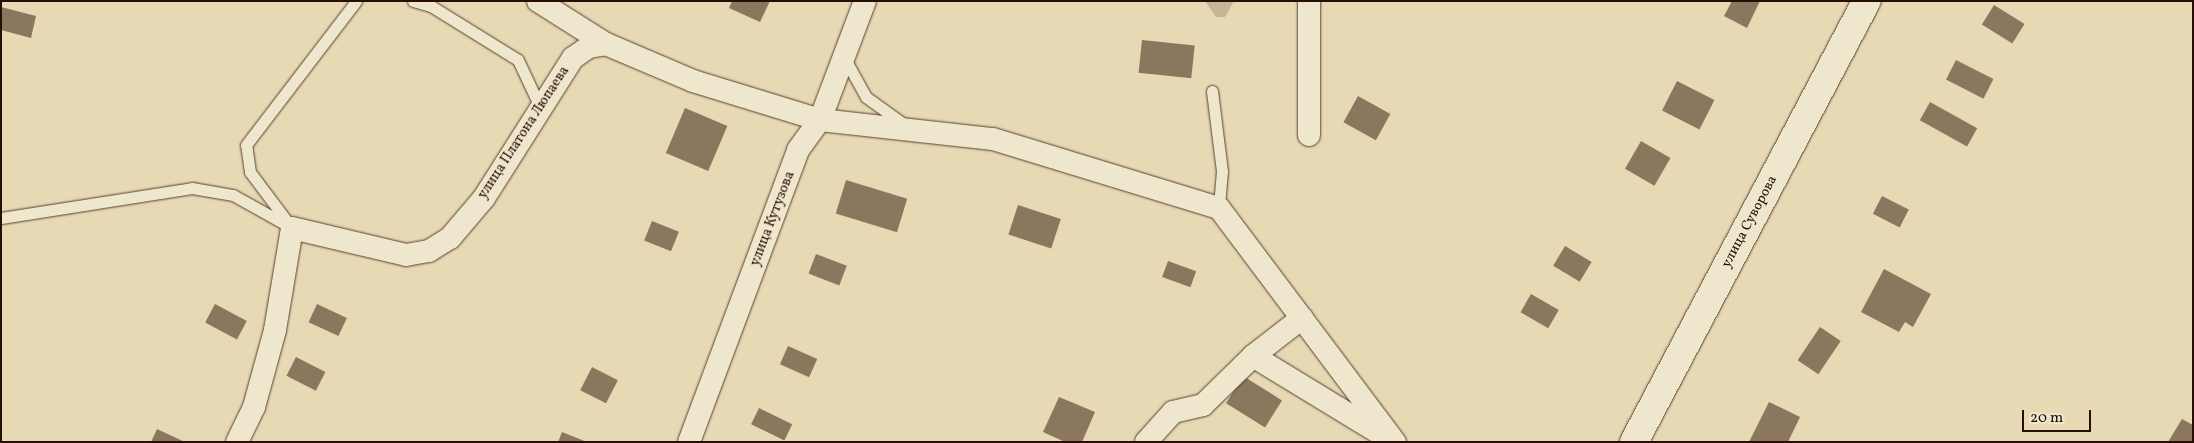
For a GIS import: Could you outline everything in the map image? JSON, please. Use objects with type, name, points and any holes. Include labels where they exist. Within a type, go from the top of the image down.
[{"type":"street","points":[[538,1],[606,44],[693,81],[820,120],[993,139],[1219,208],[1394,442]]},
{"type":"street","name":"улица Кутузова","points":[[689,442],[798,150],[820,120],[845,59],[864,1]]},
{"type":"street","points":[[1309,1],[1309,135]]},
{"type":"street","name":"улица Суворова","points":[[1634,442],[1867,1]]},
{"type":"street","name":"улица Платона Люпаева","points":[[292,228],[406,255],[429,250],[450,238],[484,198],[540,107],[573,58],[589,47],[606,44]]},
{"type":"street","points":[[237,442],[254,407],[275,330],[292,228]]},
{"type":"street","points":[[1146,442],[1173,412],[1202,406],[1253,356],[1302,318]]},
{"type":"street","points":[[1253,356],[1394,442]]},
{"type":"lane","points":[[292,228],[250,172],[246,145],[356,1]]},
{"type":"lane","points":[[414,1],[431,6],[518,60],[540,107]]},
{"type":"lane","points":[[845,59],[866,97],[911,129]]},
{"type":"lane","points":[[1212,91],[1222,171],[1219,208]]},
{"type":"lane","points":[[1,218],[192,188],[233,195],[292,228]]},
{"type":"shaded area","points":[[1205,1],[1234,1],[1225,17],[1216,17]]},
{"type":"building","points":[[732,1],[770,1],[760,22],[729,8]]},
{"type":"building","points":[[1732,1],[1760,1],[1747,28],[1724,16]]},
{"type":"building","points":[[1994,5],[2025,24],[2012,44],[1982,25]]},
{"type":"building","points":[[1,7],[36,16],[31,38],[1,30]]},
{"type":"building","points":[[1142,40],[1195,46],[1191,78],[1139,73]]},
{"type":"building","points":[[1956,60],[1993,79],[1983,99],[1946,80]]},
{"type":"building","points":[[1677,81],[1714,100],[1699,129],[1662,110]]},
{"type":"building","points":[[1358,96],[1390,114],[1376,140],[1343,122]]},
{"type":"building","points":[[1930,102],[1977,128],[1967,147],[1920,120]]},
{"type":"building","points":[[685,108],[727,126],[708,171],[666,153]]},
{"type":"building","points":[[1641,141],[1670,158],[1654,186],[1625,169]]},
{"type":"building","points":[[846,180],[907,199],[897,232],[836,213]]},
{"type":"building","points":[[1882,196],[1909,210],[1900,227],[1873,214]]},
{"type":"building","points":[[1018,205],[1061,219],[1051,248],[1008,234]]},
{"type":"building","points":[[652,221],[679,232],[671,251],[644,240]]},
{"type":"building","points":[[1565,246],[1592,262],[1580,282],[1553,266]]},
{"type":"building","points":[[816,254],[847,266],[839,285],[808,274]]},
{"type":"building","points":[[1168,261],[1196,271],[1190,287],[1162,277]]},
{"type":"building","points":[[1884,269],[1931,294],[1913,327],[1905,322],[1899,332],[1861,312]]},
{"type":"building","points":[[1531,294],[1559,310],[1548,328],[1520,312]]},
{"type":"building","points":[[215,304],[247,321],[237,339],[205,323]]},
{"type":"building","points":[[317,304],[347,318],[338,336],[309,322]]},
{"type":"building","points":[[1820,327],[1841,341],[1818,374],[1798,360]]},
{"type":"building","points":[[788,346],[817,359],[809,377],[780,364]]},
{"type":"building","points":[[296,357],[325,372],[316,391],[286,376]]},
{"type":"building","points":[[592,367],[618,380],[606,403],[580,390]]},
{"type":"building","points":[[1243,376],[1282,400],[1265,428],[1226,403]]},
{"type":"building","points":[[1059,397],[1095,412],[1082,442],[1065,442],[1043,432]]},
{"type":"building","points":[[1769,402],[1800,417],[1788,442],[1749,442]]},
{"type":"building","points":[[759,408],[792,424],[784,440],[751,424]]},
{"type":"building","points":[[2182,419],[2193,425],[2193,442],[2168,442]]},
{"type":"building","points":[[157,429],[185,442],[151,442]]},
{"type":"building","points":[[562,432],[587,442],[558,442]]}]
